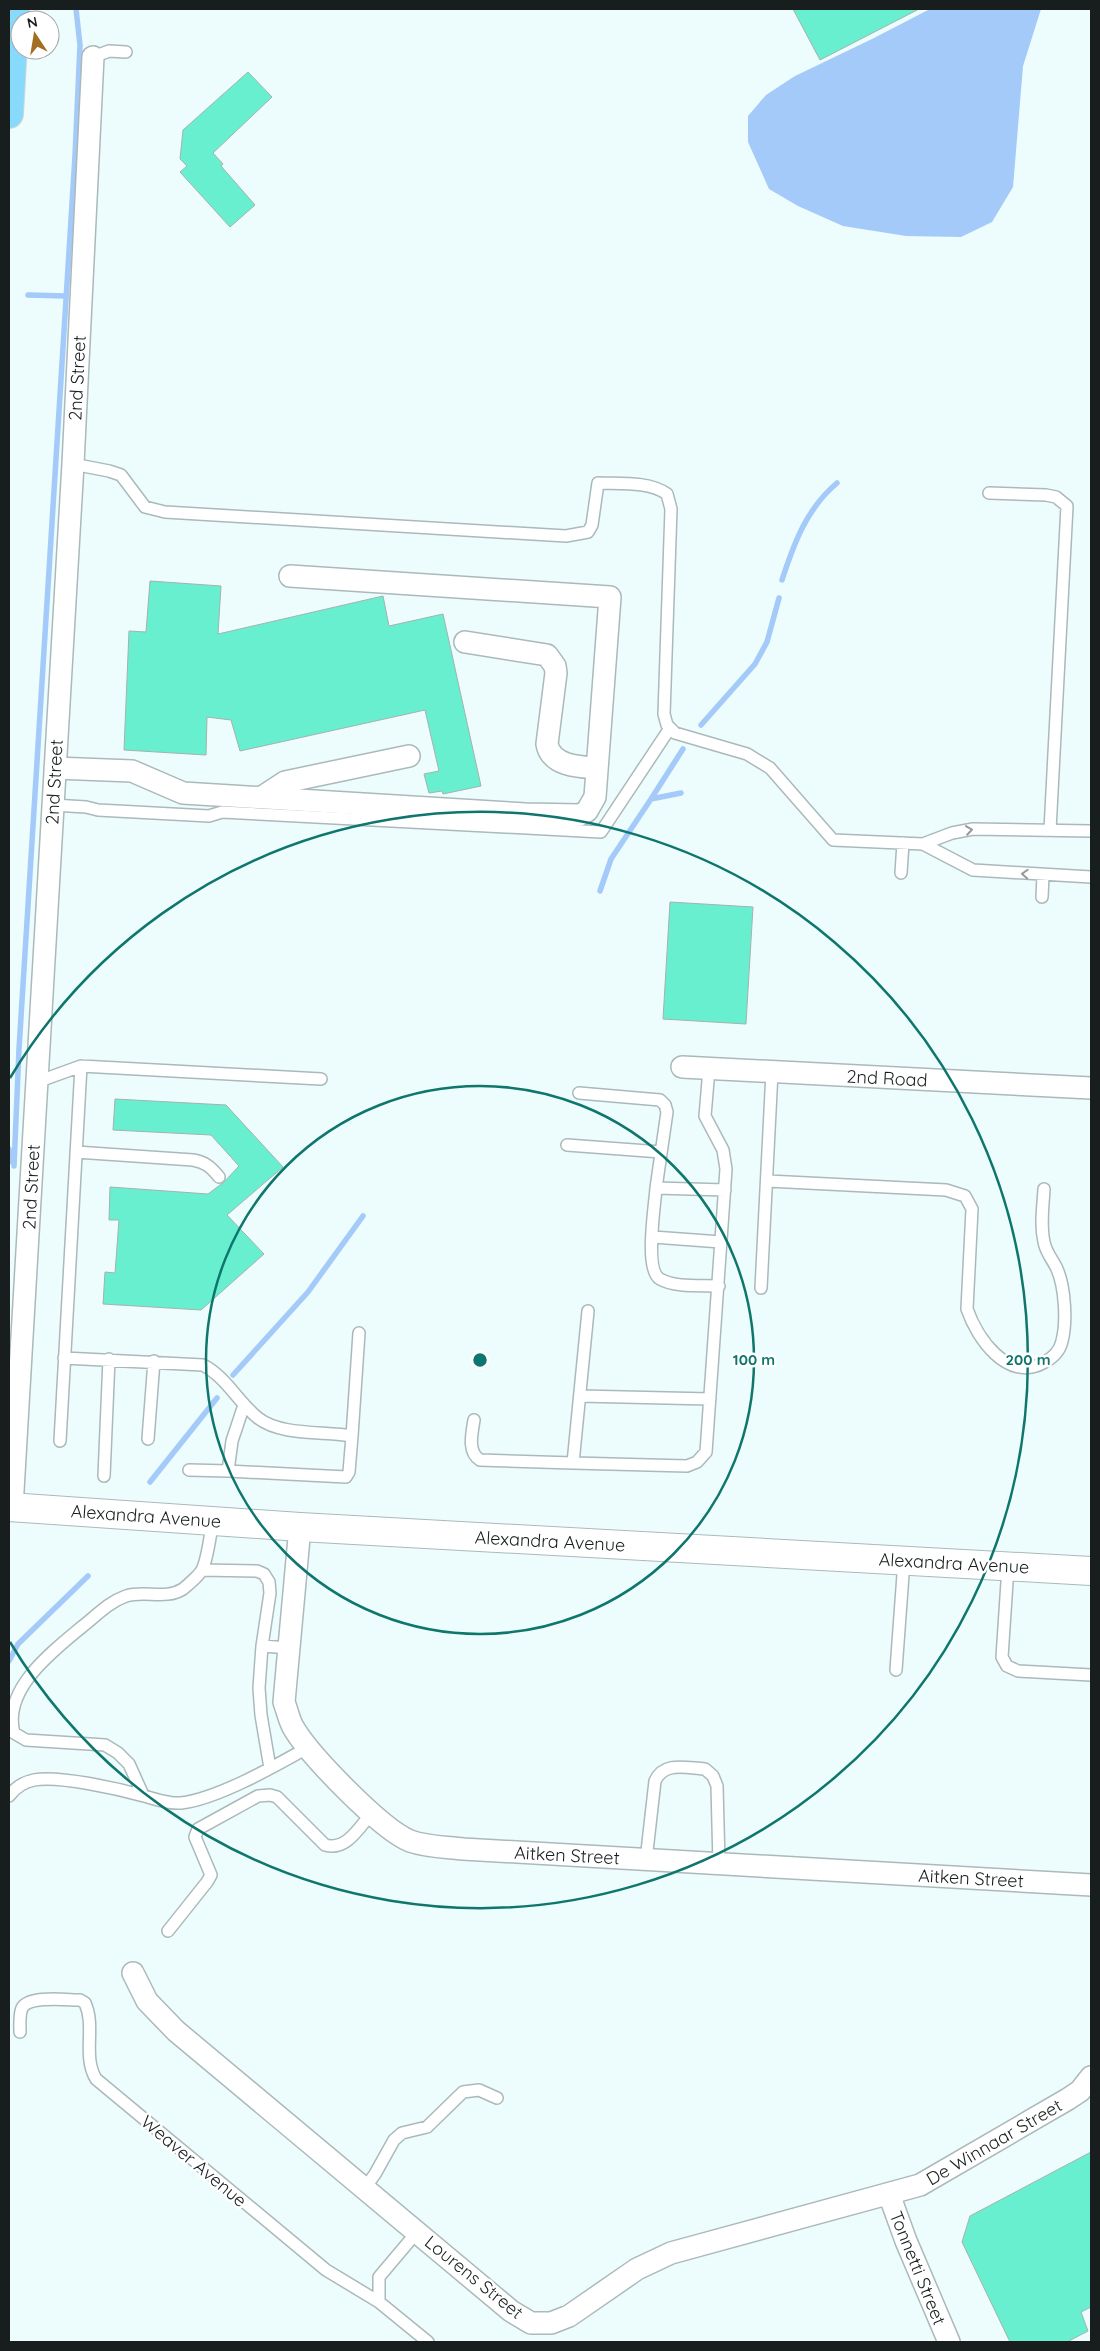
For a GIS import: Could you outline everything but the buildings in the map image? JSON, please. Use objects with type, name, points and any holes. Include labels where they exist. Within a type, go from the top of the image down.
[{"type":"highway","points":[[9,114],[15,9]]},
{"type":"main road","name":"Alexandra Avenue","points":[[10,1507],[300,1527],[1091,1571]]},
{"type":"street","name":"2nd Street","points":[[10,1507],[73,464],[93,57]]},
{"type":"street","points":[[55,768],[132,771],[183,793],[526,814],[580,814],[587,811],[595,797],[610,597],[290,576]]},
{"type":"street","points":[[465,642],[547,655],[555,666],[556,672],[547,744],[548,752],[554,758],[576,767],[597,768]]},
{"type":"street","points":[[262,797],[285,782],[409,756]]},
{"type":"street","name":"2nd Road","points":[[682,1067],[1091,1088]]},
{"type":"street","name":"Aitken Street","points":[[300,1527],[284,1702],[293,1726],[307,1748],[371,1814],[408,1840],[424,1845],[463,1850],[1091,1885]]},
{"type":"street","name":"Lourens Street","points":[[133,1973],[147,2001],[176,2031],[511,2311],[531,2324],[541,2324],[569,2316],[637,2269],[671,2253],[889,2194]]},
{"type":"street","name":"De Winnaar Street","points":[[889,2194],[920,2185],[944,2173],[1044,2115],[1080,2091],[1091,2077]]},
{"type":"street","name":"Tonnetti Street","points":[[889,2194],[900,2228],[948,2342]]},
{"type":"lane","points":[[93,57],[109,50],[126,52]]},
{"type":"lane","points":[[73,464],[121,475],[145,506],[165,512],[566,536],[588,532],[592,525],[598,483],[646,486],[662,490],[668,494],[671,509],[664,714],[670,728],[676,733],[747,754],[770,768],[833,840],[922,844],[952,833],[973,829],[1091,831]]},
{"type":"lane","points":[[989,493],[1046,495],[1056,497],[1067,506],[1050,830]]},
{"type":"lane","points":[[53,806],[209,816],[222,812],[601,832],[670,728]]},
{"type":"lane","points":[[901,873],[902,843]]},
{"type":"lane","points":[[922,844],[973,870],[1091,876]]},
{"type":"lane","points":[[1042,897],[1043,875]]},
{"type":"lane","points":[[37,1082],[81,1066],[321,1079]]},
{"type":"lane","points":[[60,1441],[81,1066]]},
{"type":"lane","points":[[474,1420],[472,1449],[474,1456],[480,1460],[687,1466],[697,1462],[706,1452],[726,1169],[723,1150],[706,1116],[709,1069]]},
{"type":"lane","points":[[761,1288],[768,1181],[772,1072]]},
{"type":"lane","points":[[579,1093],[660,1100],[665,1105],[667,1112],[656,1188],[652,1262],[656,1275],[670,1283],[718,1286]]},
{"type":"lane","points":[[566,1145],[661,1152]]},
{"type":"lane","points":[[76,1152],[193,1160],[202,1162],[212,1168],[219,1177]]},
{"type":"lane","points":[[768,1181],[946,1190],[965,1196],[972,1208],[967,1309],[972,1322],[982,1338],[998,1357],[1018,1367],[1036,1366],[1052,1358],[1060,1349],[1063,1339],[1064,1292],[1057,1269],[1046,1252],[1042,1234],[1044,1189]]},
{"type":"lane","points":[[656,1188],[725,1190]]},
{"type":"lane","points":[[653,1237],[721,1242]]},
{"type":"lane","points":[[573,1463],[588,1311]]},
{"type":"lane","points":[[189,1470],[346,1477],[349,1472],[359,1333]]},
{"type":"lane","points":[[64,1358],[154,1361],[203,1365],[214,1371],[258,1419],[270,1426],[287,1430],[352,1436]]},
{"type":"lane","points":[[104,1476],[109,1360]]},
{"type":"lane","points":[[148,1439],[154,1361]]},
{"type":"lane","points":[[580,1396],[710,1400]]},
{"type":"lane","points":[[228,1471],[232,1441],[244,1405]]},
{"type":"lane","points":[[143,1795],[129,1764],[118,1753],[105,1745],[26,1740],[14,1732],[10,1720],[14,1705],[25,1684],[53,1651],[112,1601],[129,1595],[168,1594],[182,1589],[202,1570],[212,1521]]},
{"type":"lane","points":[[896,1670],[904,1561]]},
{"type":"lane","points":[[1008,1566],[1002,1657],[1007,1666],[1018,1671],[1091,1675]]},
{"type":"lane","points":[[202,1570],[256,1571],[264,1574],[269,1582],[270,1593],[262,1646],[259,1701],[270,1768]]},
{"type":"lane","points":[[262,1646],[290,1648]]},
{"type":"lane","points":[[259,1701],[284,1702]]},
{"type":"lane","points":[[9,1796],[13,1790],[34,1780],[76,1781],[143,1795],[161,1802],[195,1801],[270,1768],[307,1748]]},
{"type":"lane","points":[[646,1860],[656,1781],[659,1773],[668,1767],[705,1769],[712,1776],[717,1786],[720,1864]]},
{"type":"lane","points":[[168,1931],[211,1875],[195,1837],[198,1829],[258,1796],[270,1795],[277,1797],[325,1845],[334,1848],[344,1844],[371,1814]]},
{"type":"lane","name":"Weaver Avenue","points":[[20,2032],[21,2010],[24,2005],[33,2000],[80,2000],[85,2003],[90,2019],[90,2070],[96,2079],[326,2270],[379,2302],[428,2342]]},
{"type":"lane","points":[[365,2188],[394,2140],[402,2133],[427,2127],[463,2092],[479,2090],[497,2098]]},
{"type":"lane","points":[[379,2302],[379,2277],[418,2232]]},
{"type":"water","points":[[930,9],[1041,9],[1023,66],[1013,187],[992,222],[961,237],[906,236],[843,226],[798,206],[769,189],[748,142],[748,116],[766,95],[795,76]]},
{"type":"waterway","points":[[14,1166],[19,1049],[75,156],[80,45],[76,9]]},
{"type":"waterway","points":[[28,295],[66,296]]},
{"type":"waterway","points":[[782,580],[791,553],[803,527],[817,503],[837,483]]},
{"type":"waterway","points":[[701,725],[755,664],[767,642],[779,598]]},
{"type":"waterway","points":[[651,799],[683,749]]},
{"type":"waterway","points":[[600,891],[611,859],[651,799],[681,793]]},
{"type":"waterway","points":[[9,1149],[12,1162]]},
{"type":"waterway","points":[[233,1375],[308,1292],[363,1216]]},
{"type":"waterway","points":[[150,1482],[217,1398]]},
{"type":"waterway","points":[[9,1661],[18,1644],[88,1576]]}]
